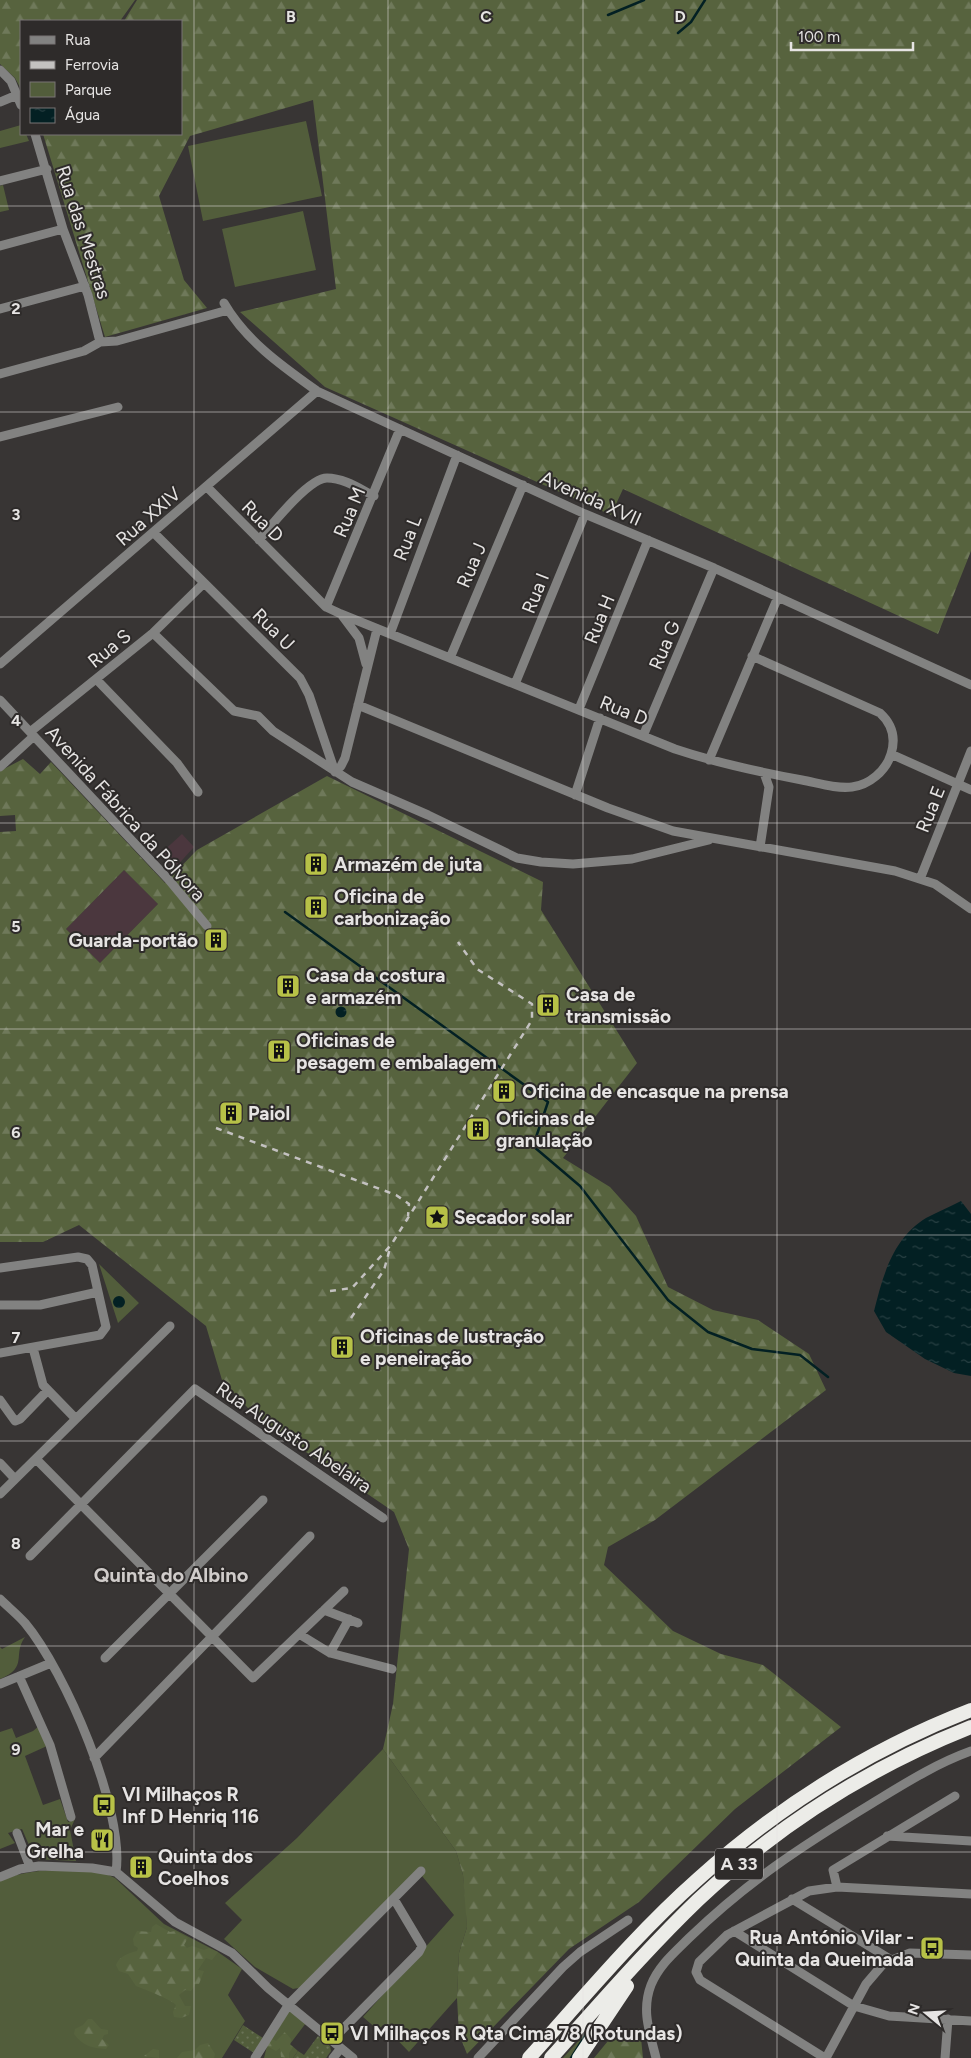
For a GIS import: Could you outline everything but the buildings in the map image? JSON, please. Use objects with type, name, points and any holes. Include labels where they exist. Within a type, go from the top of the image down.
[{"type":"highway","name":"A 33","points":[[530,2058],[593,1987],[690,1886],[723,1857],[777,1815],[830,1780],[875,1754],[928,1728],[971,1710]]},
{"type":"highway","name":"A 33","points":[[551,2058],[656,1942],[724,1877],[804,1815],[883,1768],[971,1727]]},
{"type":"highway","points":[[579,2058],[604,2018],[630,1983],[657,1951],[709,1899],[774,1845],[883,1768]]},
{"type":"highway","points":[[524,2058],[593,1987]]},
{"type":"street","points":[[0,70],[11,81],[20,103]]},
{"type":"street","points":[[0,102],[16,95]]},
{"type":"street","name":"Rua das Mestras","points":[[35,135],[47,169],[63,230],[85,286],[100,342]]},
{"type":"street","points":[[0,181],[47,169]]},
{"type":"street","points":[[0,246],[63,230]]},
{"type":"street","points":[[0,309],[85,286]]},
{"type":"street","name":"Avenida XVII","points":[[100,342],[117,341],[226,306],[238,327],[273,358],[317,391],[585,514],[714,568],[971,685]]},
{"type":"street","points":[[0,374],[84,350],[100,342]]},
{"type":"street","name":"Rua XXIV","points":[[0,664],[317,391]]},
{"type":"street","points":[[0,437],[118,407]]},
{"type":"street","name":"Rua M","points":[[326,607],[374,496],[400,429]]},
{"type":"street","name":"Rua L","points":[[390,634],[457,455]]},
{"type":"street","points":[[259,540],[283,510],[317,481],[326,478],[339,480],[374,496]]},
{"type":"street","name":"Rua J","points":[[450,658],[523,485]]},
{"type":"street","name":"Rua D","points":[[207,487],[326,607],[376,629],[643,736],[710,760],[831,786],[853,787],[871,780],[884,770],[891,754]]},
{"type":"street","name":"Rua I","points":[[515,684],[585,514]]},
{"type":"street","name":"Rua U","points":[[154,532],[300,678],[309,695],[335,772]]},
{"type":"street","name":"Rua H","points":[[579,709],[648,540]]},
{"type":"street","name":"Rua G","points":[[643,736],[714,568]]},
{"type":"street","name":"Rua S","points":[[0,767],[32,734],[153,633],[204,584]]},
{"type":"street","points":[[710,760],[778,597]]},
{"type":"street","points":[[341,614],[359,638],[365,655],[367,669]]},
{"type":"street","points":[[335,772],[345,758],[376,629]]},
{"type":"street","points":[[153,633],[234,711],[258,716],[273,730],[352,782],[454,827],[518,858],[573,864],[632,859],[714,839]]},
{"type":"street","points":[[752,656],[880,713],[888,720],[893,734],[891,754],[971,790]]},
{"type":"street","points":[[96,679],[177,763],[198,792]]},
{"type":"street","name":"Avenida Fábrica da Pólvora","points":[[0,700],[169,880],[208,926]]},
{"type":"street","points":[[358,705],[575,795],[673,831],[895,871],[935,884],[971,909]]},
{"type":"street","points":[[575,795],[600,718]]},
{"type":"street","name":"Rua E","points":[[920,879],[971,751]]},
{"type":"street","points":[[760,847],[770,787],[764,773]]},
{"type":"street","points":[[0,1268],[82,1257],[92,1265],[106,1325],[102,1335],[0,1353]]},
{"type":"street","points":[[0,1305],[38,1305],[98,1292]]},
{"type":"street","points":[[0,1494],[170,1326]]},
{"type":"street","points":[[33,1348],[43,1385],[76,1418]]},
{"type":"street","name":"Rua Augusto Abelaira","points":[[82,1504],[195,1389],[383,1518]]},
{"type":"street","points":[[0,1400],[14,1422],[20,1419],[48,1390]]},
{"type":"street","points":[[36,1459],[253,1678],[344,1591]]},
{"type":"street","points":[[0,1463],[15,1479]]},
{"type":"street","points":[[105,1658],[263,1500]]},
{"type":"street","points":[[30,1556],[82,1504]]},
{"type":"street","points":[[94,1758],[310,1536]]},
{"type":"street","points":[[2,1604],[24,1622],[66,1691],[94,1758],[114,1820],[118,1854],[116,1872]]},
{"type":"street","points":[[324,1610],[354,1621],[330,1653]]},
{"type":"street","points":[[298,1634],[330,1653],[392,1669]]},
{"type":"street","points":[[0,1684],[50,1663]]},
{"type":"street","points":[[19,1676],[52,1750],[71,1817]]},
{"type":"street","points":[[656,2058],[646,2020],[646,2003],[651,1984],[664,1963],[708,1920],[757,1878],[804,1845],[932,1768],[971,1751]]},
{"type":"street","points":[[838,1887],[833,1870],[955,1796]]},
{"type":"street","points":[[17,1833],[30,1867]]},
{"type":"street","points":[[887,1836],[971,1841]]},
{"type":"street","points":[[0,1877],[30,1867],[92,1868],[116,1872],[175,1922],[232,1953],[353,2058]]},
{"type":"street","points":[[255,2058],[289,2004],[421,1871]]},
{"type":"street","points":[[971,1894],[838,1887],[808,1890],[734,1931],[699,1962],[696,1967],[696,1976],[703,1983],[826,2058],[870,1976],[890,1959],[918,1953],[971,1956]]},
{"type":"street","points":[[332,2040],[419,1952],[422,1946],[394,1899]]},
{"type":"street","points":[[792,1899],[890,1959]]},
{"type":"street","points":[[478,2058],[564,1966],[587,1947],[628,1920]]},
{"type":"street","points":[[734,1931],[854,2006],[889,2016],[971,2021]]},
{"type":"street","points":[[945,2058],[948,2019]]},
{"type":"street","points":[[333,2058],[341,2048]]},
{"type":"street","points":[[341,2048],[343,2058]]},
{"type":"shaded area","points":[[182,834],[194,847],[174,869],[160,854]]},
{"type":"shaded area","points":[[124,870],[158,904],[100,963],[66,929]]},
{"type":"green space","points":[[0,0],[135,0],[121,20],[20,20],[20,87],[15,78],[0,64]]},
{"type":"green space","points":[[137,0],[971,0],[971,551],[938,634],[623,489],[611,515],[325,387],[240,312],[336,289],[313,100],[190,136],[159,196],[184,280],[207,308],[105,337],[43,135],[182,135],[182,20],[125,20]]},
{"type":"green space","points":[[306,121],[322,196],[203,221],[188,146]]},
{"type":"green space","points":[[20,125],[20,135],[26,135],[29,141],[0,148],[0,131]]},
{"type":"green space","points":[[3,185],[9,210],[0,212],[0,186]]},
{"type":"green space","points":[[303,211],[316,270],[235,287],[222,229]]},
{"type":"green space","points":[[23,759],[40,774],[51,762],[165,883],[197,850],[327,776],[543,882],[541,910],[637,1063],[563,1158],[610,1187],[636,1216],[668,1287],[713,1310],[758,1320],[809,1354],[826,1390],[655,1520],[608,1547],[604,1565],[673,1631],[721,1654],[763,1665],[841,1727],[735,1809],[639,1902],[569,1949],[467,2054],[459,2034],[457,1998],[459,1953],[467,1927],[463,1875],[456,1851],[383,1749],[393,1704],[409,1549],[394,1512],[259,1420],[222,1380],[206,1326],[79,1225],[43,1242],[0,1242],[0,832],[16,831],[15,815],[0,816],[0,771]],"holes":[[[124,870],[158,904],[100,963],[66,929]]]},
{"type":"green space","points":[[99,1264],[139,1303],[118,1323]]},
{"type":"green space","points":[[25,1637],[21,1643],[17,1665],[14,1670],[0,1679],[0,1647],[2,1649]]},
{"type":"green space","points":[[39,1726],[47,1746],[25,1756],[43,1805],[60,1799],[68,1822],[75,1819],[70,1830],[76,1861],[35,1859],[22,1829],[8,1833],[15,1843],[0,1849],[0,1732],[12,1728],[16,1738],[33,1731]]},
{"type":"green space","points":[[383,1749],[456,1851],[463,1875],[466,1903],[467,1927],[459,1953],[457,1998],[409,2052],[383,2025],[378,2030],[363,2017],[454,1915],[422,1876],[304,1987],[293,1989],[255,1967],[224,1939],[242,1920],[225,1903],[297,1838]]},
{"type":"green space","points":[[68,1870],[104,1873],[115,1878],[164,1924],[218,1952],[242,1969],[228,1995],[245,2021],[222,2058],[0,2058],[0,1881],[33,1872]]},
{"type":"green space","points":[[156,1924],[170,1932],[175,1931],[188,1938],[184,1945],[187,1948],[192,1946],[204,1950],[209,1948],[218,1952],[212,1960],[206,1958],[198,1970],[204,1971],[199,1984],[196,1984],[191,1991],[185,1990],[179,1995],[185,2006],[191,2006],[189,2015],[181,2018],[174,2017],[173,2012],[176,2005],[136,1986],[128,1974],[119,1971],[116,1965],[122,1957],[137,1951],[138,1948],[134,1945],[133,1939],[137,1931],[151,1932],[152,1927]]},
{"type":"green space","points":[[290,2010],[306,2023],[290,2044],[298,2051],[293,2058],[264,2058],[267,2046]]},
{"type":"green space","points":[[88,2019],[92,2019],[101,2029],[108,2030],[108,2034],[104,2035],[102,2039],[109,2045],[106,2049],[88,2046],[74,2034],[75,2029],[83,2025]]},
{"type":"green space","points":[[243,2025],[263,2038],[254,2053],[234,2040]]},
{"type":"green space","points":[[592,2026],[575,2058],[563,2058]]},
{"type":"green space","points":[[640,2028],[643,2058],[594,2058],[617,2030]]},
{"type":"green space","points":[[285,2032],[291,2039],[290,2045],[293,2047],[289,2053],[289,2058],[281,2057],[280,2048],[276,2051],[267,2046],[269,2041],[272,2039],[276,2041]]},
{"type":"green space","points":[[318,2036],[330,2046],[331,2051],[326,2058],[293,2058],[298,2051],[304,2055]]},
{"type":"green space","points":[[208,2043],[215,2054],[214,2058],[177,2058],[182,2052],[195,2050],[200,2045]]},
{"type":"green space","points":[[153,2049],[159,2050],[159,2058],[144,2056]]},
{"type":"water","points":[[341,1006],[347,1012],[341,1018],[335,1012]]},
{"type":"water","points":[[961,1201],[971,1214],[971,1376],[954,1373],[925,1359],[886,1332],[874,1311],[885,1272],[897,1247],[905,1236],[926,1218]]},
{"type":"water","points":[[117,1296],[121,1296],[125,1302],[121,1308],[117,1308],[113,1304],[113,1300]]},
{"type":"waterway","points":[[608,15],[644,0]]},
{"type":"waterway","points":[[678,33],[691,22],[705,0]]},
{"type":"waterway","points":[[285,912],[548,1102],[533,1146],[580,1186],[668,1300],[708,1332],[752,1349],[800,1355],[828,1377]]},
{"type":"waterway","points":[[571,2058],[588,2031]]},
{"type":"railway","points":[[330,1291],[352,1288],[391,1245],[532,1020],[532,1004],[477,969],[458,942]]},
{"type":"railway","points":[[216,1128],[396,1195],[409,1204],[408,1216]]},
{"type":"railway","points":[[351,1318],[384,1270],[391,1245]]},
{"type":"place","name":"Armazém de juta","points":[[316,864]]},
{"type":"place","name":"Oficina de carbonização","points":[[316,907]]},
{"type":"place","name":"Guarda-portão","points":[[216,940]]},
{"type":"place","name":"Casa da costura e armazém","points":[[288,986]]},
{"type":"place","name":"Casa de transmissão","points":[[548,1005]]},
{"type":"place","name":"Oficinas de pesagem e embalagem","points":[[279,1051]]},
{"type":"place","name":"Oficina de encasque na prensa","points":[[504,1091]]},
{"type":"place","name":"Paiol","points":[[231,1113]]},
{"type":"place","name":"Oficinas de granulação","points":[[478,1129]]},
{"type":"place","name":"Secador solar","points":[[437,1217]]},
{"type":"place","name":"Oficinas de lustração e peneiração","points":[[342,1347]]},
{"type":"place","name":"Vl Milhaços R Inf D Henriq 116","points":[[104,1805]]},
{"type":"place","name":"Mar e Grelha","points":[[102,1840]]},
{"type":"place","name":"Quinta dos Coelhos","points":[[141,1867]]},
{"type":"place","name":"Rua António Vilar - Quinta da Queimada","points":[[932,1948]]},
{"type":"place","name":"Vl Milhaços R Qta Cima 78 (Rotundas)","points":[[332,2033]]},
{"type":"district","name":"Quinta do Albino","points":[[171,1575]]}]
